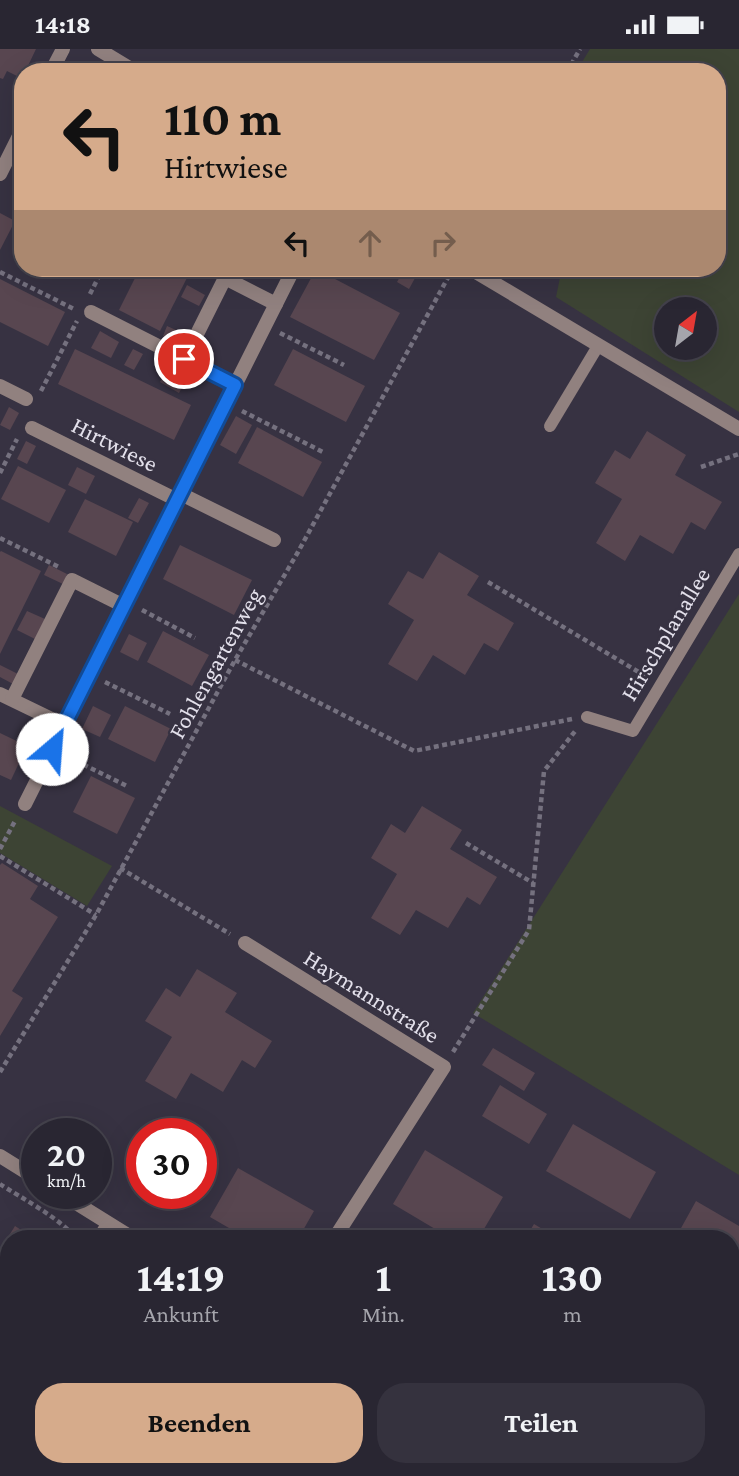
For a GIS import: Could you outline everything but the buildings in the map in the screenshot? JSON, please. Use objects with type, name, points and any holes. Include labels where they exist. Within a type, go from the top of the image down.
[{"type":"street","points":[[98,49],[121,63]]},
{"type":"street","points":[[0,174],[6,145]]},
{"type":"street","name":"Hirtwiese","points":[[25,804],[290,277]]},
{"type":"street","points":[[484,277],[739,429]]},
{"type":"street","points":[[184,359],[225,278],[276,304]]},
{"type":"street","points":[[90,305],[235,385]]},
{"type":"street","points":[[0,386],[26,400]]},
{"type":"street","name":"Hirtwiese","points":[[26,430],[274,540]]},
{"type":"street","points":[[64,725],[6,696],[72,580],[125,604]]},
{"type":"street","name":"Haymannstraße","points":[[246,943],[444,1067],[340,1230]]},
{"type":"street","points":[[0,1156],[21,1169]]},
{"type":"street","points":[[85,1209],[118,1230]]},
{"type":"street","points":[[104,1230],[108,1224]]},
{"type":"lane","points":[[550,426],[598,346]]},
{"type":"lane","name":"Hirschplanallee","points":[[587,717],[634,731],[739,555]]},
{"type":"path","points":[[0,272],[81,313],[40,393]]},
{"type":"path","points":[[90,305],[100,277]]},
{"type":"path","name":"Fohlengartenweg","points":[[0,1072],[96,915],[448,277]]},
{"type":"path","points":[[265,325],[344,365]]},
{"type":"path","points":[[226,403],[323,451]]},
{"type":"path","points":[[0,473],[26,430]]},
{"type":"path","points":[[701,467],[739,454]]},
{"type":"path","points":[[0,538],[69,572],[72,580]]},
{"type":"path","points":[[488,582],[661,685]]},
{"type":"path","points":[[125,604],[195,638]]},
{"type":"path","points":[[235,660],[415,751],[587,717]]},
{"type":"path","points":[[90,674],[170,714]]},
{"type":"path","points":[[444,1067],[529,930],[544,771],[587,717]]},
{"type":"path","points":[[52,749],[127,786]]},
{"type":"path","points":[[0,849],[25,804]]},
{"type":"path","points":[[466,843],[533,883]]},
{"type":"path","points":[[0,856],[96,915]]},
{"type":"path","points":[[120,868],[246,943]]},
{"type":"path","points":[[0,1184],[67,1230]]},
{"type":"green space","points":[[590,49],[739,49],[739,412],[658,361],[718,361],[718,297],[654,297],[654,359],[556,297],[560,277],[726,277],[726,63],[581,63]]},
{"type":"green space","points":[[739,594],[739,1175],[473,1013]]},
{"type":"green space","points":[[0,806],[112,866],[87,906],[0,853]]},
{"type":"route","points":[[52,749],[235,385],[184,359]]}]
